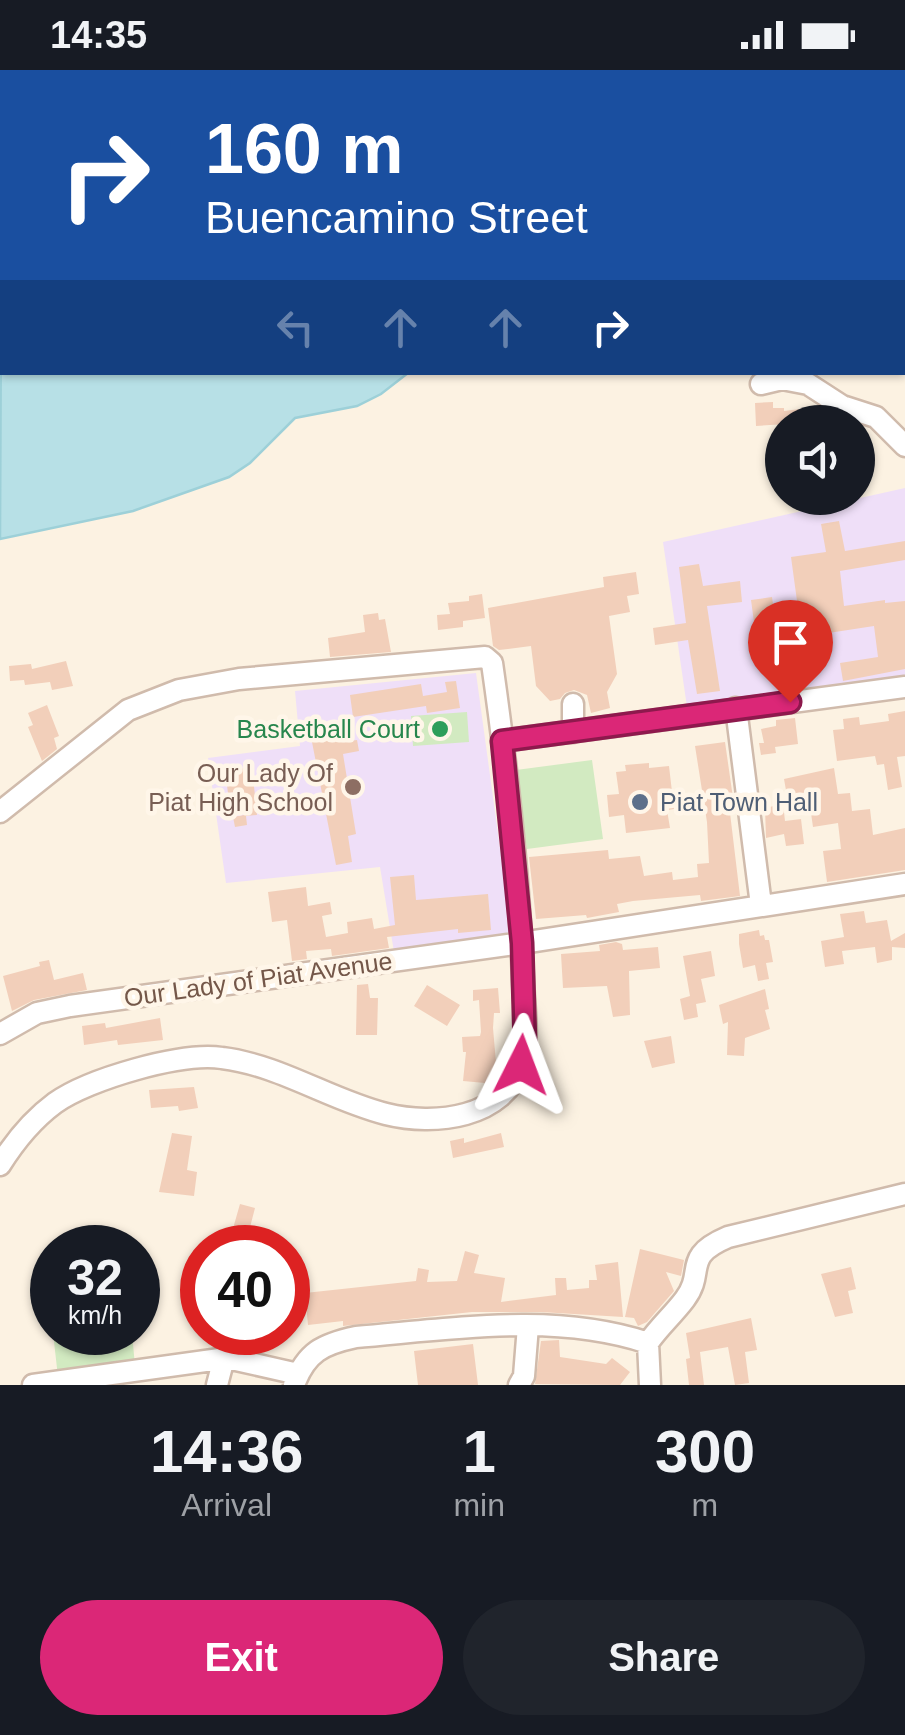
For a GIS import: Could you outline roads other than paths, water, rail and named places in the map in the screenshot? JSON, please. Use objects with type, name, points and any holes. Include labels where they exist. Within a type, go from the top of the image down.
[{"type":"street","points":[[761,384],[782,380],[808,384],[842,406],[876,417],[905,446]]},
{"type":"street","points":[[0,812],[128,710],[179,690],[239,679],[486,657],[492,663],[502,741],[522,943],[525,1046],[514,1083],[490,1105],[452,1117],[398,1116],[268,1068],[218,1057],[156,1063],[57,1102],[19,1135],[0,1165]]},
{"type":"street","points":[[502,741],[905,687]]},
{"type":"street","points":[[573,704],[574,732]]},
{"type":"street","points":[[736,708],[761,905]]},
{"type":"street","name":"Our Lady of Piat Avenue","points":[[0,1034],[37,1013],[70,1006],[522,943],[905,884]]},
{"type":"street","points":[[650,1385],[648,1343],[688,1296],[698,1257],[713,1243],[728,1236],[905,1194]]},
{"type":"street","points":[[33,1385],[224,1358],[237,1358],[296,1380],[301,1365],[316,1349],[356,1336],[566,1325],[648,1343]]},
{"type":"street","points":[[519,1385],[524,1376],[528,1326]]},
{"type":"street","points":[[217,1385],[224,1358]]},
{"type":"water","points":[[1,375],[405,375],[357,406],[295,418],[250,463],[229,477],[133,511],[0,539]]},
{"type":"place","name":"Basketball Court","points":[[440,729]]},
{"type":"place","name":"Our Lady Of Piat High School","points":[[353,787]]},
{"type":"place","name":"Piat Town Hall","points":[[640,802]]}]
